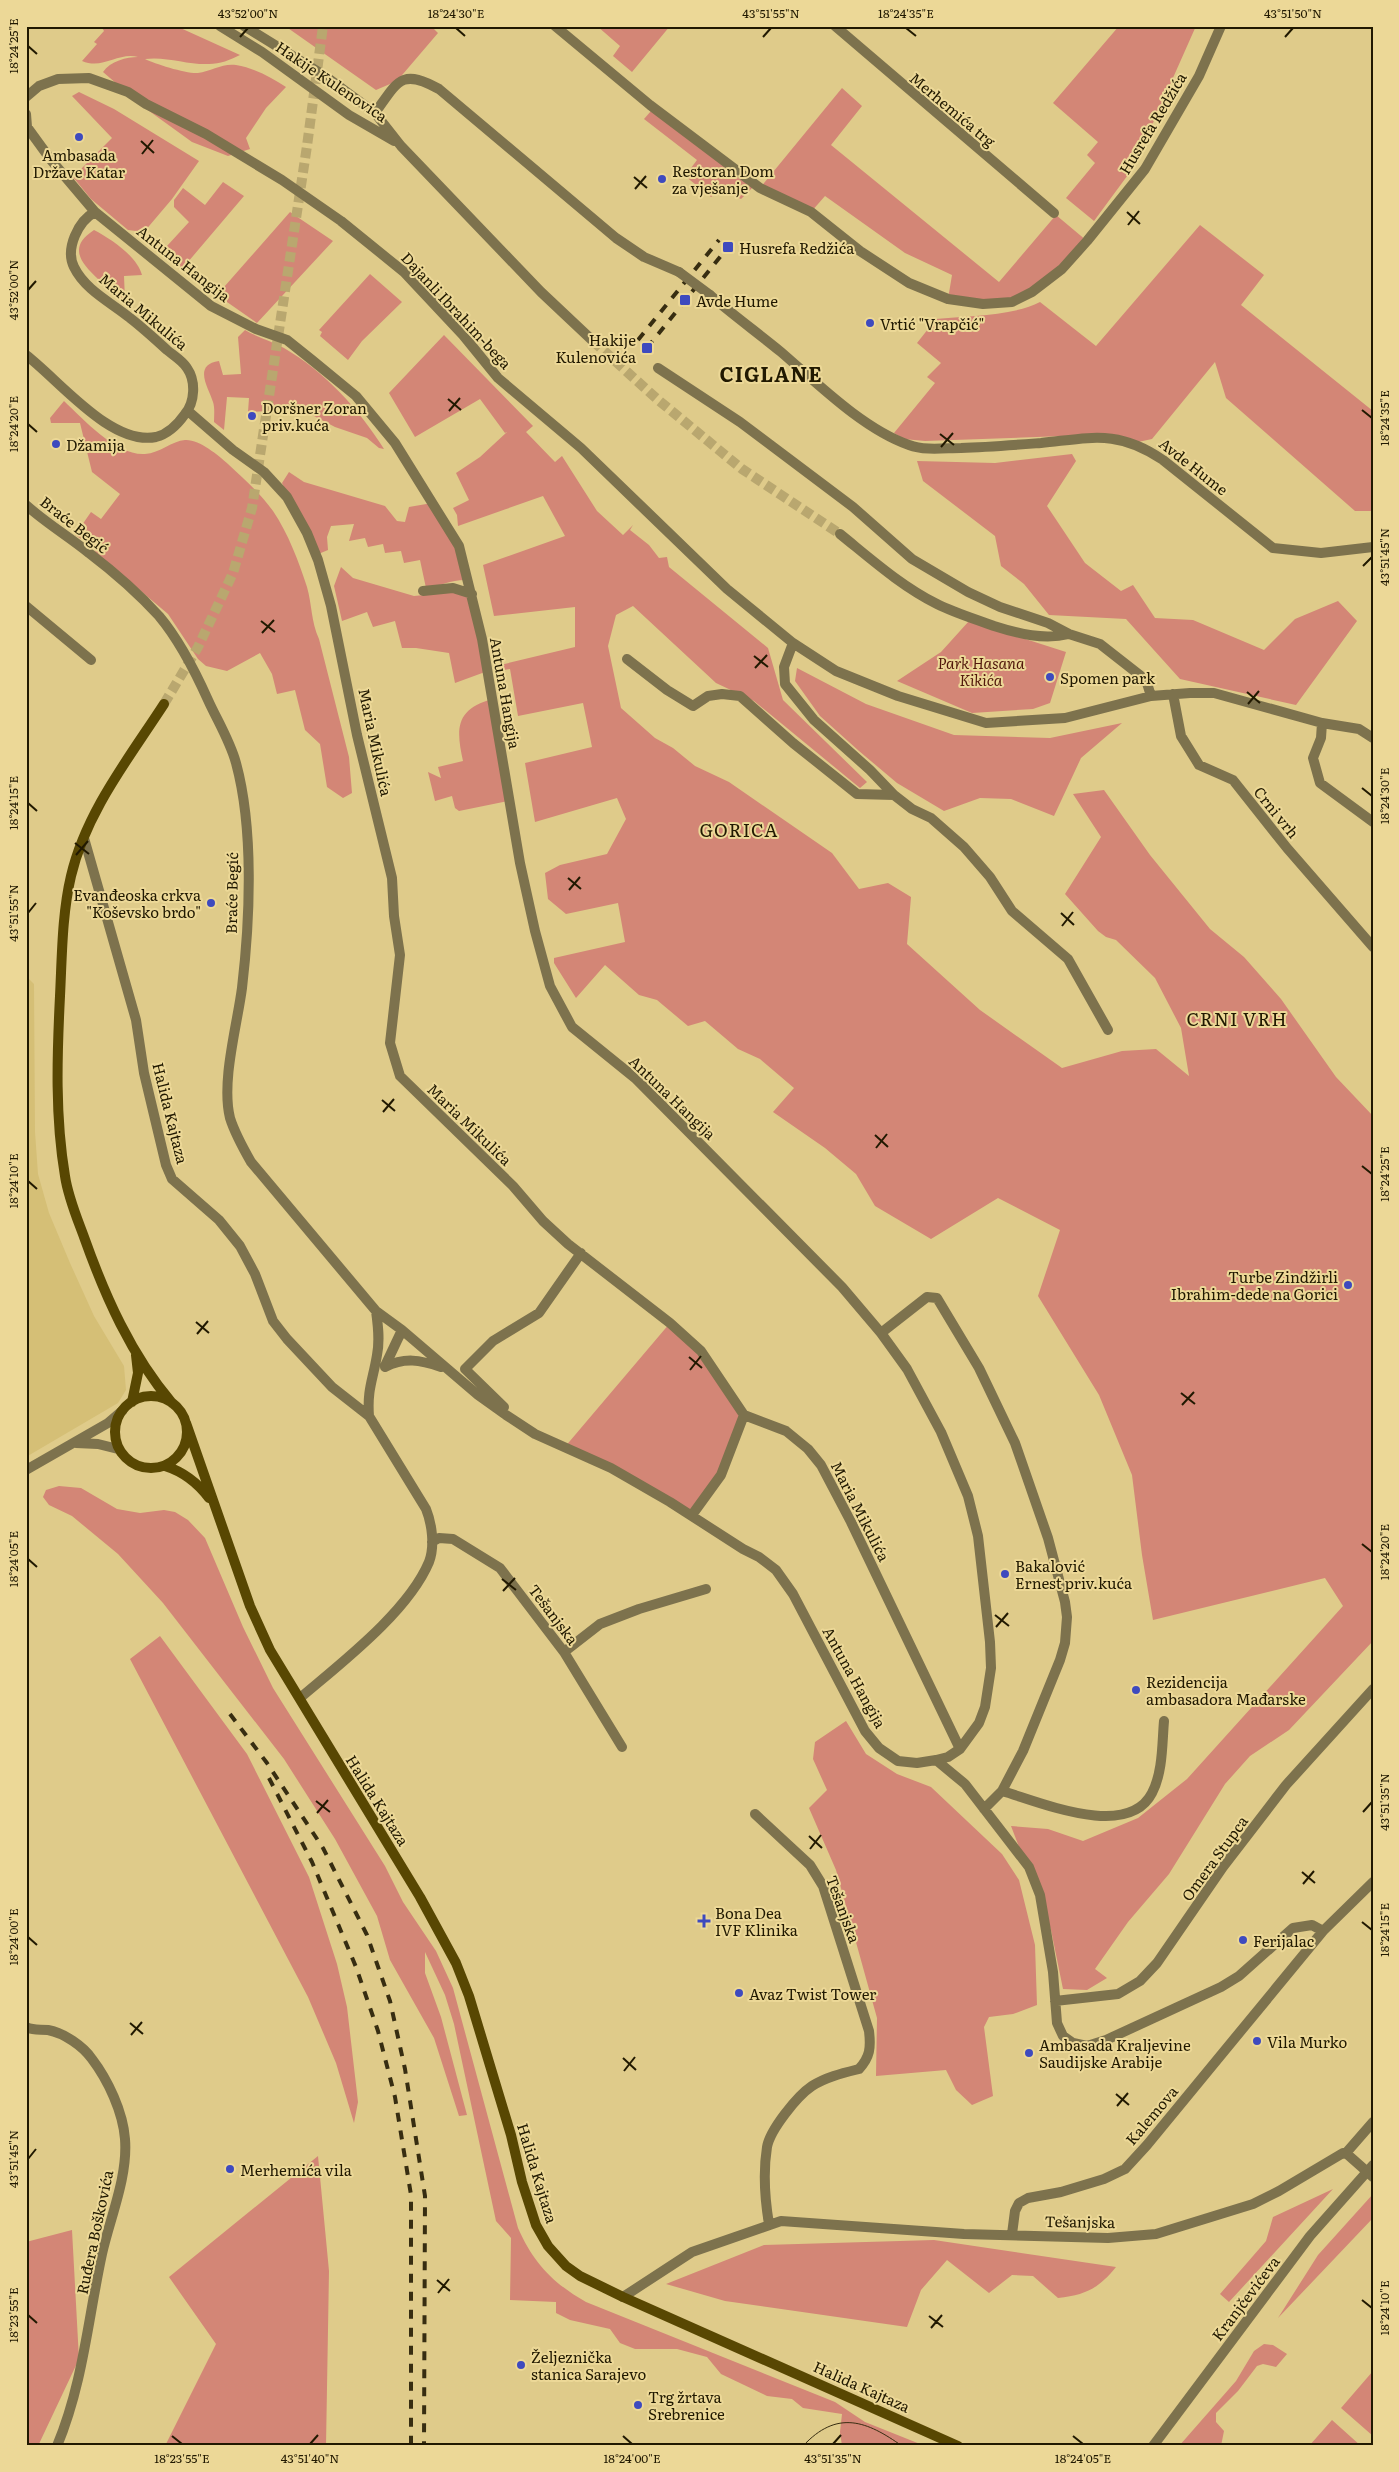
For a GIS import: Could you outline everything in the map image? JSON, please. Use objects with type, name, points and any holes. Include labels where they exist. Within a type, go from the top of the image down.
[{"type":"main road","points":[[164,704],[112,782],[84,838],[71,876],[62,948],[58,1084],[65,1177],[90,1255],[135,1352],[181,1413],[186,1423],[185,1445],[177,1457],[165,1466],[144,1468],[129,1461],[118,1448],[116,1441],[116,1425],[122,1411],[132,1402],[152,1396],[172,1403]]},
{"type":"main road","points":[[132,1402],[138,1373],[135,1352]]},
{"type":"main road","name":"Halida Kajtaza","points":[[186,1423],[250,1606],[270,1650],[435,1922],[456,1963],[500,2096],[536,2225],[548,2246],[566,2266],[580,2276],[623,2297],[812,2379],[958,2446]]},
{"type":"main road","name":"Halida Kajtaza","points":[[165,1466],[179,1470],[191,1478],[215,1506]]},
{"type":"street","name":"Hakije Kulenovica","points":[[220,26],[262,52],[349,114],[400,146]]},
{"type":"street","points":[[244,26],[325,76],[375,113],[400,146],[542,292],[594,341]]},
{"type":"street","name":"Husrefa Redžića","points":[[555,26],[650,105],[760,188],[811,212],[860,251],[909,283],[960,302],[983,304],[1012,302],[1032,292],[1062,269],[1138,180],[1199,76],[1221,26]]},
{"type":"street","name":"Merhemića trg","points":[[834,26],[1054,214]]},
{"type":"street","name":"Avde Hume","points":[[375,113],[398,82],[410,77],[423,80],[439,89],[616,238],[653,262],[679,272],[781,352],[821,388],[869,423],[910,446],[928,448],[1007,446],[1082,437],[1130,442],[1145,447],[1164,460],[1272,548],[1321,553],[1373,547]]},
{"type":"street","name":"Dajanli Ibrahim-bega","points":[[26,97],[39,86],[58,79],[89,78],[128,92],[146,104],[206,134],[282,180],[347,225],[404,272],[463,335],[498,378],[581,448],[728,590],[793,643],[836,671],[898,696],[986,723],[1065,718],[1151,696],[1214,693],[1322,723],[1359,729],[1373,738]]},
{"type":"street","name":"Antuna Hangija","points":[[26,114],[28,127],[51,160],[95,212],[210,306],[256,329],[287,340],[356,396],[395,443],[459,546],[472,594],[493,699],[520,863],[535,931],[550,986],[572,1027],[635,1078],[816,1259],[881,1333],[907,1369],[941,1432],[968,1496],[978,1536],[990,1642],[989,1691],[979,1723],[960,1749],[948,1757],[917,1764],[898,1761],[880,1748],[865,1731],[793,1594],[776,1570],[759,1557],[743,1549],[692,1515],[611,1468],[535,1434],[478,1395],[402,1330],[376,1311]]},
{"type":"street","name":"Maria Mikulića","points":[[95,212],[89,215],[79,228],[71,248],[74,267],[92,290],[130,318],[187,367],[192,379],[194,393],[188,411],[233,450],[264,472],[286,497],[307,533],[318,560],[331,606],[357,735],[392,878],[394,916],[400,954],[390,1043],[400,1076],[513,1186],[544,1221],[581,1253],[670,1323],[701,1351],[744,1415],[786,1431],[808,1449],[821,1465],[851,1522],[960,1749]]},
{"type":"street","points":[[26,355],[109,427],[129,435],[145,439],[164,435],[188,411]]},
{"type":"street","points":[[658,368],[740,422],[854,507],[896,546],[935,574],[1000,607],[1048,622],[1069,634],[1100,644],[1146,680],[1151,696]]},
{"type":"street","name":"Braće Begić","points":[[26,505],[103,564],[159,617],[181,647],[196,675],[236,762],[245,816],[248,881],[244,968],[238,1023],[228,1074],[230,1118],[237,1137],[251,1162],[376,1311]]},
{"type":"street","points":[[840,534],[902,583],[950,609],[1007,630],[1046,638],[1069,634]]},
{"type":"street","points":[[423,591],[453,588],[472,594]]},
{"type":"street","points":[[26,606],[91,660]]},
{"type":"street","points":[[793,643],[784,667],[785,684],[814,720],[870,770],[894,795],[912,809],[931,818],[964,847],[990,877],[1012,911],[1068,959],[1108,1030]]},
{"type":"street","points":[[627,659],[667,690],[693,706],[708,696],[722,694],[740,696],[792,743],[857,794],[894,795]]},
{"type":"street","name":"Crni vrh","points":[[1173,694],[1181,736],[1199,765],[1232,780],[1287,848],[1373,947]]},
{"type":"street","points":[[1322,723],[1321,738],[1313,758],[1320,783],[1373,822]]},
{"type":"street","name":"Halida Kajtaza","points":[[84,838],[136,1020],[144,1073],[166,1165],[172,1179],[219,1220],[240,1246],[255,1274],[274,1321],[286,1339],[332,1387],[369,1416],[426,1509],[431,1522],[432,1542],[430,1560],[419,1581],[397,1608],[344,1660],[300,1698]]},
{"type":"street","points":[[535,1434],[497,1401],[465,1369],[493,1341],[539,1313],[581,1253]]},
{"type":"street","points":[[881,1333],[927,1297],[937,1298],[979,1368],[1015,1443],[1048,1538],[1065,1602],[1067,1617],[1065,1643],[1058,1667],[1023,1751],[1002,1791],[984,1809]]},
{"type":"street","points":[[369,1416],[370,1384],[378,1354],[379,1328],[376,1311]]},
{"type":"street","points":[[370,1384],[385,1366],[402,1330]]},
{"type":"street","points":[[385,1366],[407,1359],[421,1360],[446,1369]]},
{"type":"street","points":[[26,1470],[108,1422],[122,1411]]},
{"type":"street","points":[[692,1515],[721,1475],[744,1415]]},
{"type":"street","points":[[72,1443],[98,1444],[118,1448]]},
{"type":"street","name":"Tešanjska","points":[[432,1542],[439,1538],[453,1539],[500,1568],[564,1652],[622,1747]]},
{"type":"street","points":[[564,1652],[600,1624],[706,1588]]},
{"type":"street","name":"Omera Stupca","points":[[1055,2001],[1118,1994],[1140,1980],[1157,1963],[1223,1867],[1286,1785],[1373,1689]]},
{"type":"street","points":[[1002,1791],[1078,1813],[1101,1816],[1124,1813],[1142,1807],[1157,1780],[1164,1721]]},
{"type":"street","points":[[936,1760],[965,1784],[1029,1867],[1040,1895],[1052,1964],[1057,2023],[1064,2036],[1073,2043],[1087,2046],[1106,2040],[1221,1987],[1239,1976],[1293,1928],[1312,1925],[1323,1931]]},
{"type":"street","name":"Tešanjska","points":[[755,1814],[810,1865],[823,1886],[871,2042],[870,2053],[859,2069],[831,2076],[812,2086],[797,2100],[780,2121],[768,2146],[765,2203],[769,2224]]},
{"type":"street","name":"Kalemova","points":[[1012,2234],[1014,2211],[1019,2203],[1028,2198],[1087,2185],[1124,2169],[1323,1931],[1373,1882]]},
{"type":"street","name":"Ruđera Boškovića","points":[[26,2027],[33,2030],[49,2030],[68,2037],[91,2057],[111,2093],[125,2138],[125,2159],[102,2257],[77,2390],[68,2420],[57,2446]]},
{"type":"street","points":[[1370,2171],[1346,2153],[1373,2122]]},
{"type":"street","name":"Tešanjska","points":[[623,2297],[692,2252],[781,2221],[964,2234],[1108,2238],[1156,2234],[1253,2204],[1342,2153],[1346,2153]]},
{"type":"street","name":"Kranjčevićeva","points":[[1153,2446],[1310,2236],[1370,2171]]},
{"type":"shaded area","points":[[26,976],[34,984],[35,1132],[38,1174],[49,1213],[70,1263],[94,1316],[124,1366],[126,1390],[118,1403],[26,1457]]},
{"type":"green space","points":[[101,26],[176,26],[240,55],[225,61],[209,64],[153,58],[145,59],[193,73],[226,65],[236,65],[262,73],[286,87],[266,108],[246,138],[250,149],[228,156],[192,142],[145,108],[103,72],[119,60],[138,57],[124,57],[97,63],[82,61],[97,44],[94,42],[104,31]]},
{"type":"green space","points":[[285,26],[431,26],[438,33],[397,81],[376,90]]},
{"type":"green space","points":[[597,26],[670,26],[632,72],[613,56],[620,46]]},
{"type":"green space","points":[[1119,26],[1196,26],[1133,168],[1094,221],[1066,198],[1095,163],[1087,155],[1098,142],[1053,103]]},
{"type":"green space","points":[[842,88],[862,106],[831,145],[999,282],[1056,215],[1087,241],[1037,288],[994,304],[948,299],[952,275],[905,253],[825,196],[811,212],[760,188]]},
{"type":"green space","points":[[79,92],[114,109],[199,161],[172,199],[144,232],[128,230],[91,199],[73,177],[112,138],[72,96]]},
{"type":"green space","points":[[651,111],[753,187],[741,199],[722,190],[711,197],[685,176],[697,160],[644,119]]},
{"type":"green space","points":[[223,182],[244,196],[182,269],[164,255],[167,246],[189,222],[174,207],[174,200],[183,188],[205,205]]},
{"type":"green space","points":[[290,212],[333,241],[257,323],[217,295]]},
{"type":"green space","points":[[1200,225],[1264,275],[1241,305],[1373,411],[1373,511],[1355,511],[1226,398],[1215,362],[1152,439],[1124,445],[1091,435],[925,441],[904,439],[894,433],[935,383],[927,377],[941,363],[917,343],[936,319],[1004,313],[1029,307],[1040,302],[1096,346]]},
{"type":"green space","points":[[94,230],[122,249],[135,261],[139,268],[142,275],[124,276],[125,300],[108,288],[82,261],[79,248],[81,242]]},
{"type":"green space","points":[[370,274],[402,302],[362,341],[348,360],[320,336],[322,332],[319,330]]},
{"type":"green space","points":[[245,330],[284,348],[313,368],[340,392],[364,420],[384,449],[379,448],[367,438],[335,427],[293,405],[269,411],[248,412],[249,398],[227,397],[224,430],[214,422],[214,404],[204,378],[204,372],[211,363],[219,361],[223,375],[241,374],[238,337]]},
{"type":"green space","points":[[444,335],[533,426],[526,432],[555,462],[562,456],[597,511],[623,535],[633,525],[630,530],[649,545],[659,558],[667,557],[669,567],[768,648],[783,700],[867,782],[860,788],[754,701],[716,683],[633,606],[616,615],[608,646],[621,708],[655,738],[673,748],[695,766],[729,782],[832,853],[859,889],[888,883],[911,897],[907,944],[980,1010],[1062,1068],[1122,1051],[1156,1049],[1189,1076],[1181,1028],[1155,978],[1116,940],[1106,937],[1098,931],[1065,894],[1101,837],[1073,794],[1104,790],[1150,855],[1210,929],[1244,957],[1281,999],[1336,1077],[1373,1116],[1373,1641],[1289,1730],[1250,1756],[1225,1784],[1169,1874],[1128,1922],[1095,1969],[1107,1978],[1087,1990],[1063,1989],[1051,1930],[1011,1826],[1048,1829],[1083,1841],[1138,1818],[1187,1779],[1343,1606],[1325,1578],[1153,1620],[1142,1555],[1132,1475],[1099,1395],[1038,1296],[1060,1230],[998,1198],[931,1239],[875,1206],[856,1174],[825,1148],[773,1112],[794,1088],[760,1059],[738,1049],[705,1021],[688,1026],[657,1000],[639,995],[605,965],[576,998],[554,963],[554,958],[625,942],[618,903],[566,914],[548,899],[545,873],[560,865],[607,854],[626,819],[617,798],[535,822],[525,763],[592,747],[583,703],[518,716],[510,669],[497,671],[496,666],[575,647],[575,607],[494,616],[483,565],[565,536],[543,496],[458,526],[457,515],[453,508],[469,500],[456,473],[480,457],[507,432],[505,433],[480,399],[415,437],[389,393]]},
{"type":"green space","points":[[64,401],[101,435],[123,449],[134,453],[150,453],[175,442],[185,440],[196,442],[208,448],[240,475],[268,504],[284,529],[293,548],[309,593],[314,626],[349,757],[352,793],[343,798],[327,787],[320,744],[305,730],[295,690],[277,694],[272,674],[260,653],[227,671],[206,666],[198,659],[168,614],[96,553],[89,538],[86,542],[75,535],[91,512],[101,519],[120,494],[92,472],[80,423],[51,423],[50,418]]},
{"type":"green space","points":[[1072,454],[1076,461],[1047,506],[1085,563],[1121,591],[1133,585],[1155,618],[1193,620],[1264,650],[1295,619],[1338,601],[1357,621],[1296,705],[1180,679],[1126,619],[1049,615],[1024,584],[1001,566],[995,536],[923,481],[917,461],[995,463]]},
{"type":"green space","points":[[289,472],[304,482],[385,506],[397,521],[405,522],[409,507],[432,503],[459,546],[468,580],[426,588],[420,560],[404,563],[401,551],[385,553],[383,544],[368,547],[365,538],[349,541],[354,524],[331,526],[327,537],[328,550],[316,555],[282,483]]},
{"type":"green space","points":[[341,567],[353,578],[414,596],[444,593],[456,589],[473,598],[485,672],[455,683],[449,653],[402,648],[395,621],[373,627],[367,612],[342,621],[334,586]]},
{"type":"green space","name":"Park Hasana Kikića","points":[[969,621],[1066,652],[1050,703],[1033,709],[972,713],[897,681],[941,652]]},
{"type":"green space","points":[[797,668],[866,704],[954,735],[1050,738],[1122,723],[1081,758],[1054,816],[1011,799],[980,798],[944,811],[897,783],[820,716],[795,681]]},
{"type":"green space","points":[[493,699],[508,801],[459,811],[455,808],[452,796],[435,801],[428,772],[441,778],[438,767],[463,761],[459,739],[461,722],[471,708]]},
{"type":"green space","points":[[670,1323],[701,1351],[744,1415],[719,1474],[687,1518],[611,1468],[564,1448]]},
{"type":"green space","points":[[59,1486],[81,1488],[117,1509],[140,1513],[164,1510],[175,1512],[188,1520],[205,1538],[243,1627],[273,1688],[385,1866],[403,1902],[436,1951],[453,1988],[518,2228],[531,2252],[554,2280],[586,2302],[835,2402],[865,2422],[925,2446],[842,2446],[840,2432],[842,2414],[803,2408],[792,2399],[767,2396],[721,2374],[707,2357],[677,2349],[635,2349],[620,2343],[610,2329],[570,2320],[556,2313],[556,2302],[510,2300],[511,2238],[496,2221],[454,2024],[445,1995],[425,1952],[425,1973],[441,2017],[467,2115],[459,2116],[434,2038],[390,1960],[377,1916],[335,1839],[284,1759],[163,1603],[118,1554],[72,1516],[49,1505],[43,1497],[46,1490]]},
{"type":"green space","points":[[160,1636],[247,1754],[309,1877],[337,1964],[347,2007],[358,2102],[354,2123],[336,2063],[308,1997],[130,1659]]},
{"type":"green space","points":[[846,1721],[866,1754],[897,1774],[931,1787],[1002,1854],[1019,1880],[1035,1945],[1037,2005],[1013,2014],[989,2017],[984,2027],[993,2096],[972,2105],[956,2090],[946,2070],[876,2076],[877,2018],[836,1870],[809,1808],[827,1790],[813,1759],[815,1742]]},
{"type":"green space","points":[[318,2156],[329,2271],[326,2446],[165,2446],[216,2344],[169,2277]]},
{"type":"green space","points":[[1333,2189],[1229,2302],[1220,2294],[1266,2241],[1273,2217]]},
{"type":"green space","points":[[1373,2194],[1373,2218],[1278,2318],[1318,2255]]},
{"type":"green space","points":[[72,2230],[79,2359],[38,2446],[26,2446],[26,2242]]},
{"type":"green space","points":[[934,2240],[1116,2267],[1104,2280],[1091,2289],[1076,2295],[1058,2298],[1033,2276],[1012,2275],[989,2293],[947,2260],[921,2290],[907,2327],[725,2301],[666,2284],[764,2245]]},
{"type":"green space","points":[[1264,2344],[1273,2345],[1287,2354],[1276,2367],[1263,2364],[1257,2366],[1238,2391],[1216,2413],[1216,2422],[1224,2431],[1221,2446],[1179,2446],[1236,2381],[1254,2351]]},
{"type":"green space","points":[[1373,2371],[1373,2436],[1341,2408]]},
{"type":"green space","points":[[1332,2420],[1361,2446],[1309,2446]]},
{"type":"tunnel","points":[[164,704],[198,647],[233,573],[252,508],[307,146],[323,26]]},
{"type":"tunnel","points":[[593,341],[657,399],[742,469],[840,534]]},
{"type":"tram line","points":[[803,2446],[816,2434],[840,2423],[864,2425],[877,2430],[902,2446]]},
{"type":"railway","points":[[638,340],[719,240]]},
{"type":"railway","points":[[647,348],[728,247]]},
{"type":"railway","points":[[230,1714],[267,1763],[323,1848],[367,1935],[390,2001],[405,2069],[425,2196],[424,2446]]},
{"type":"railway","points":[[269,1778],[312,1862],[356,1967],[378,2031],[395,2097],[411,2195],[411,2446]]},
{"type":"place","name":"Ambasada Države Katar","points":[[79,137]]},
{"type":"place","name":"Restoran Dom za vješanje","points":[[662,179]]},
{"type":"place","name":"Husrefa Redžića","points":[[728,247]]},
{"type":"place","name":"Avde Hume","points":[[685,300]]},
{"type":"place","name":"Vrtić \"Vrapčić\"","points":[[870,323]]},
{"type":"place","name":"Hakije Kulenovića","points":[[647,348]]},
{"type":"place","name":"Doršner Zoran priv.kuća","points":[[252,416]]},
{"type":"place","name":"Džamija","points":[[56,444]]},
{"type":"place","name":"Spomen park","points":[[1050,677]]},
{"type":"place","name":"Evanđeoska crkva \"Koševsko brdo\"","points":[[211,903]]},
{"type":"place","name":"Turbe Zindžirli Ibrahim-dede na Gorici","points":[[1348,1285]]},
{"type":"place","name":"Bakalović Ernest priv.kuća","points":[[1005,1574]]},
{"type":"place","name":"Rezidencija ambasadora Mađarske","points":[[1136,1690]]},
{"type":"place","name":"Bona Dea IVF Klinika","points":[[704,1921]]},
{"type":"place","name":"Ferijalac","points":[[1243,1940]]},
{"type":"place","name":"Avaz Twist Tower","points":[[739,1993]]},
{"type":"place","name":"Vila Murko","points":[[1257,2041]]},
{"type":"place","name":"Ambasada Kraljevine Saudijske Arabije","points":[[1029,2053]]},
{"type":"place","name":"Merhemića vila","points":[[230,2169]]},
{"type":"place","name":"Željeznička stanica Sarajevo","points":[[521,2365]]},
{"type":"place","name":"Trg žrtava Srebrenice","points":[[638,2405]]},
{"type":"district","name":"CIGLANE","points":[[771,373]]},
{"type":"district","name":"GORICA","points":[[739,829]]},
{"type":"district","name":"CRNI VRH","points":[[1237,1018]]}]
